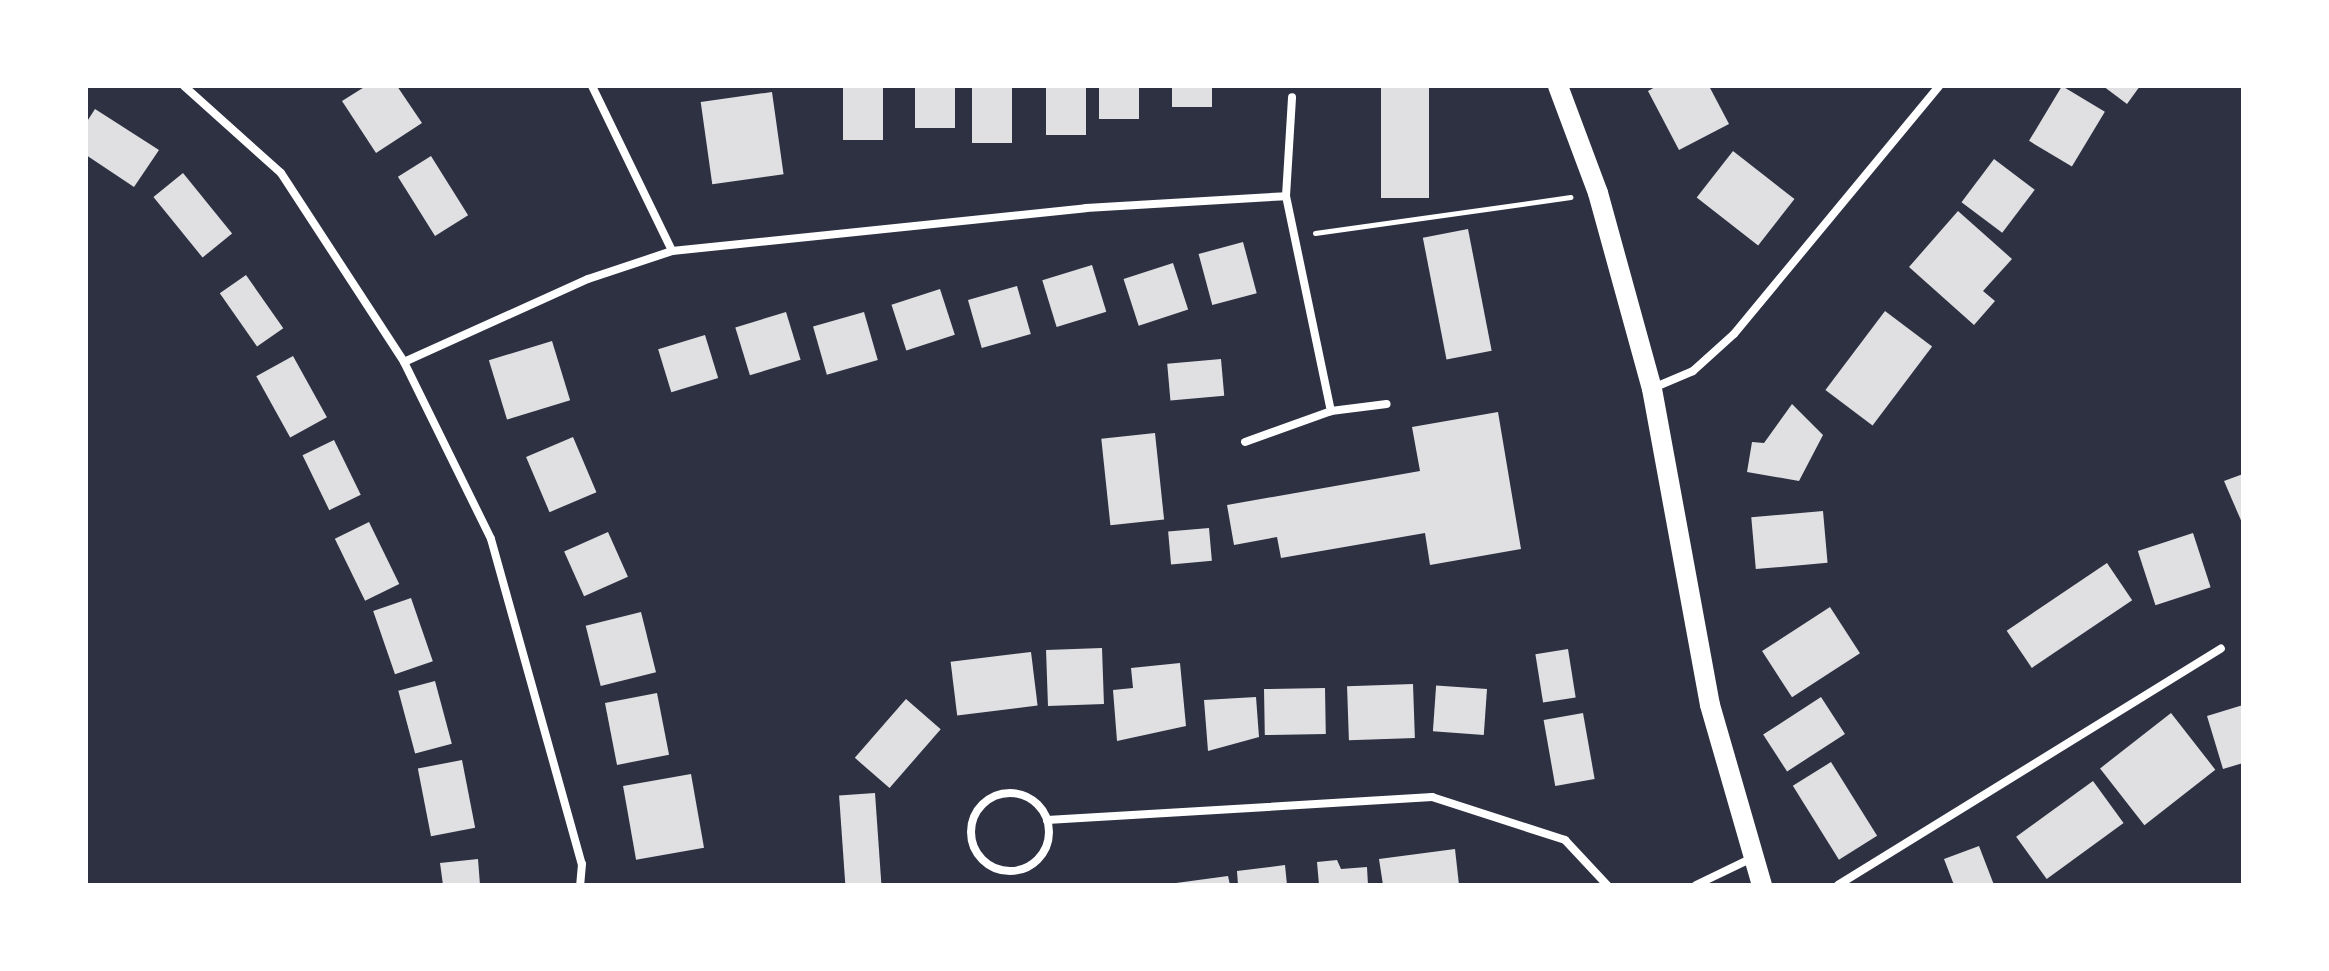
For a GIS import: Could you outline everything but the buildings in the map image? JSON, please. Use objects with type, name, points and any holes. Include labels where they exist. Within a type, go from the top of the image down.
[{"type":"main road","points":[[1558,86],[1598,193],[1652,389],[1710,705],[1762,885]]},
{"type":"street","points":[[184,86],[281,173],[404,362],[491,539],[582,864],[580,885]]},
{"type":"street","points":[[592,86],[672,251]]},
{"type":"street","points":[[1652,389],[1693,371],[1734,334],[1939,86]]},
{"type":"street","points":[[1292,97],[1286,196],[1331,411]]},
{"type":"street","points":[[404,362],[588,279],[672,251],[1070,210],[1286,196]]},
{"type":"street","points":[[1245,442],[1331,411],[1387,404]]},
{"type":"street","points":[[1838,885],[2221,648]]},
{"type":"street","points":[[1006,792],[1032,799],[1047,820],[1047,845],[1020,871],[995,869],[971,839],[982,803],[1006,792]]},
{"type":"street","points":[[1047,820],[1432,797],[1565,840],[1607,885]]},
{"type":"street","points":[[1696,885],[1753,857]]},
{"type":"path","points":[[1294,235],[1598,193]]}]
